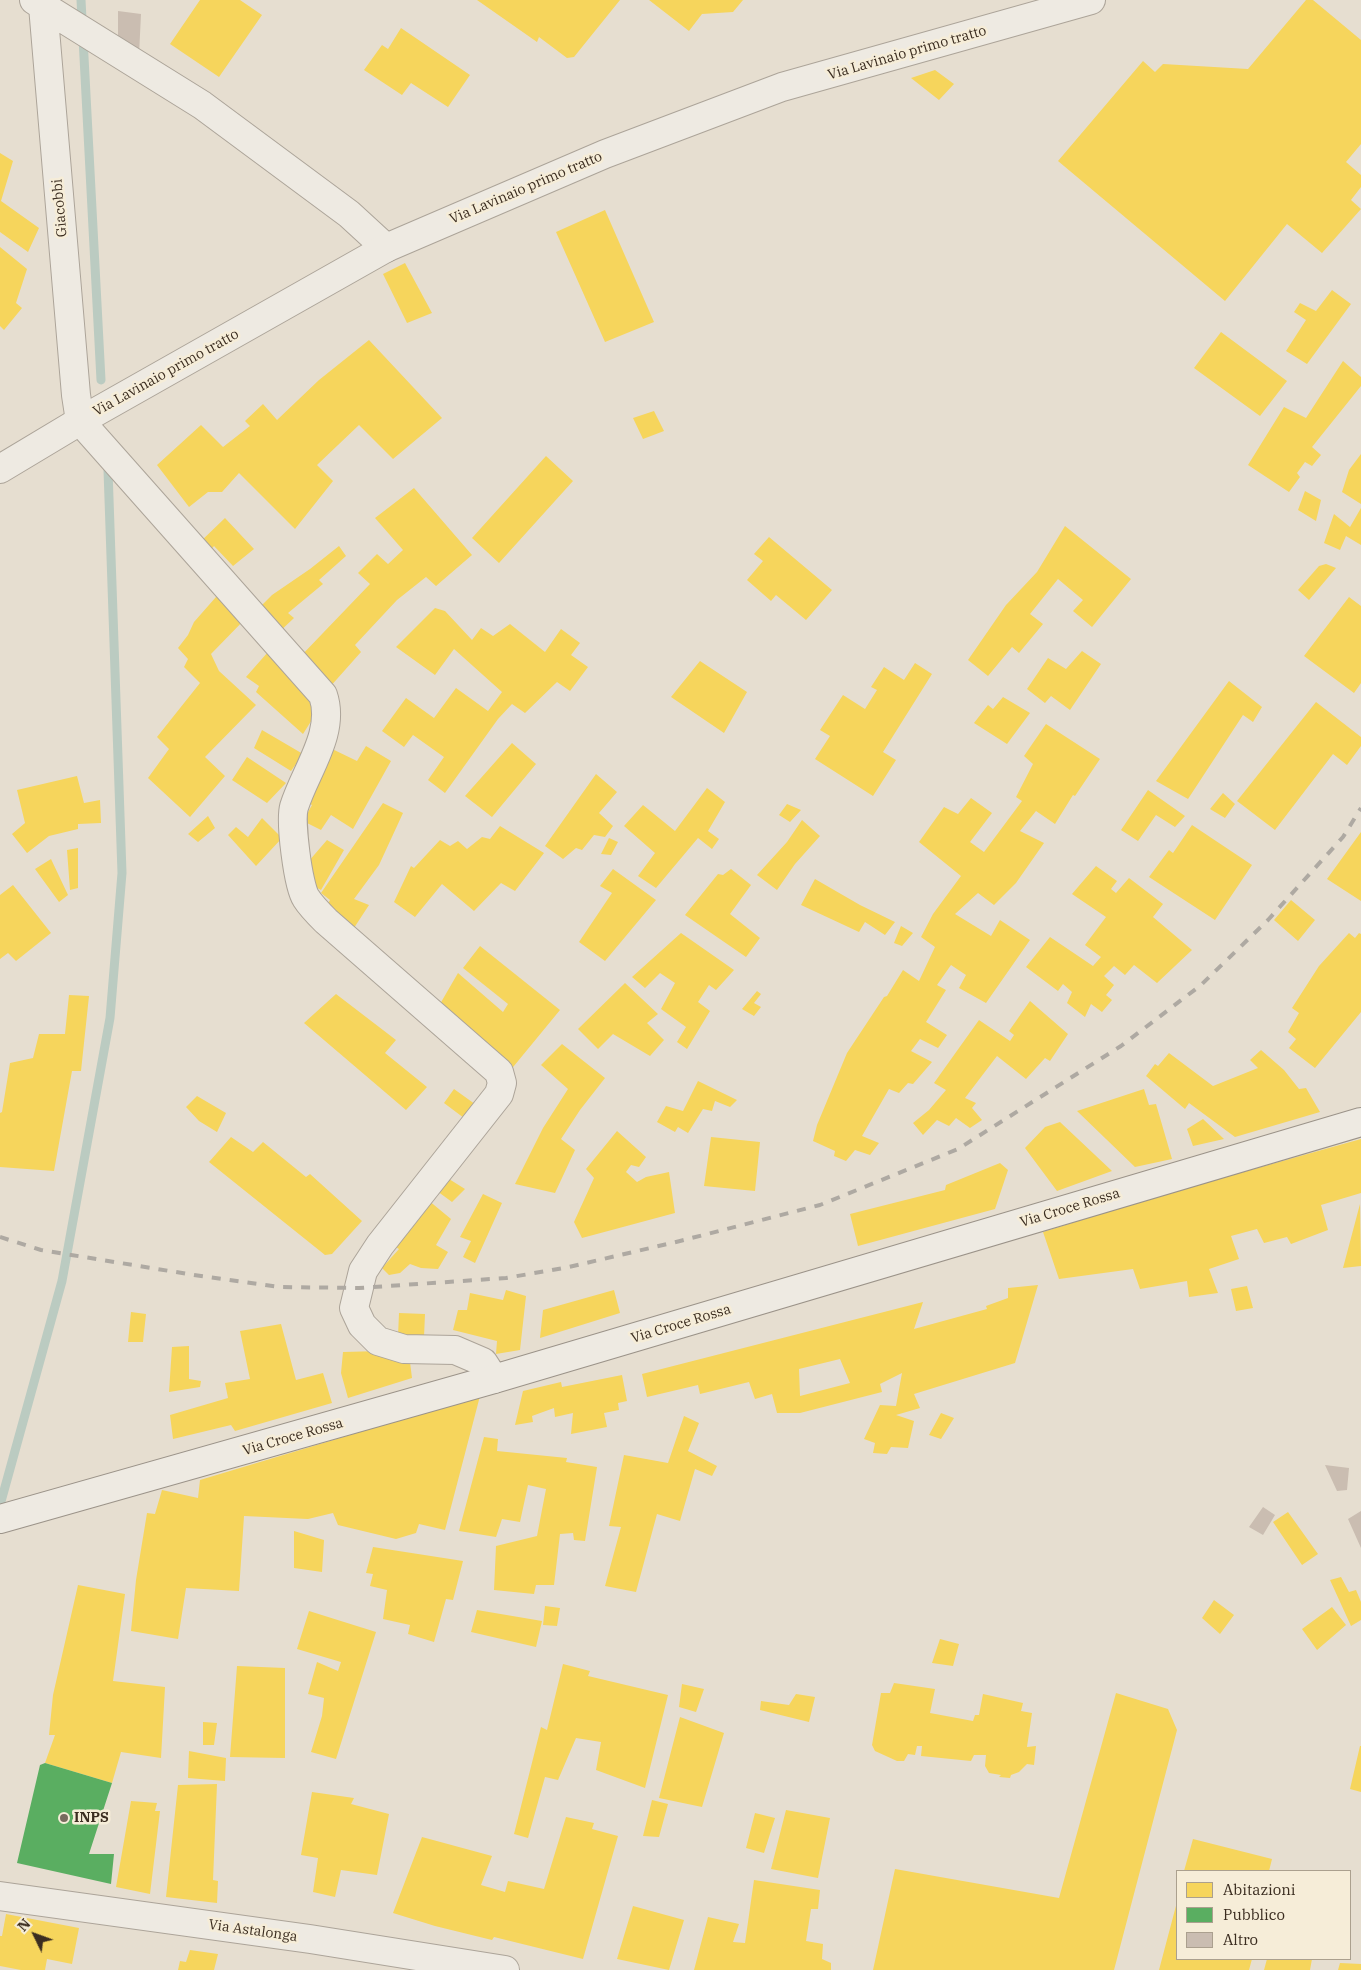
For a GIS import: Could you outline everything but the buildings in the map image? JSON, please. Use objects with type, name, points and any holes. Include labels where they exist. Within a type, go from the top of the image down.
[{"type":"street","name":"Via Lavinaio primo tratto","points":[[0,469],[80,421],[386,248],[606,154],[782,87],[1091,0]]},
{"type":"street","points":[[47,9],[202,105],[349,214],[386,248]]},
{"type":"street","name":"Giacobbi","points":[[47,9],[76,395],[80,421]]},
{"type":"street","points":[[80,421],[90,435],[163,514],[323,695],[327,707],[326,728],[293,810],[296,868],[305,897],[326,921],[498,1072],[502,1083],[499,1094],[380,1245],[363,1270],[354,1308],[362,1325],[378,1341],[404,1349],[456,1350],[483,1362],[494,1380]]},
{"type":"street","name":"Via Croce Rossa","points":[[0,1519],[494,1380],[1361,1122]]},
{"type":"street","name":"Via Astalonga","points":[[0,1896],[310,1939],[505,1970]]},
{"type":"waterway","points":[[81,0],[101,380]]},
{"type":"waterway","points":[[0,1505],[62,1281],[110,1018],[122,873],[108,470]]},
{"type":"railway","points":[[0,1237],[41,1250],[194,1275],[280,1287],[359,1288],[506,1278],[569,1267],[820,1205],[958,1149],[1121,1046],[1201,985],[1268,920],[1343,837],[1361,808]]},
{"type":"place","name":"INPS","points":[[64,1818]]}]
